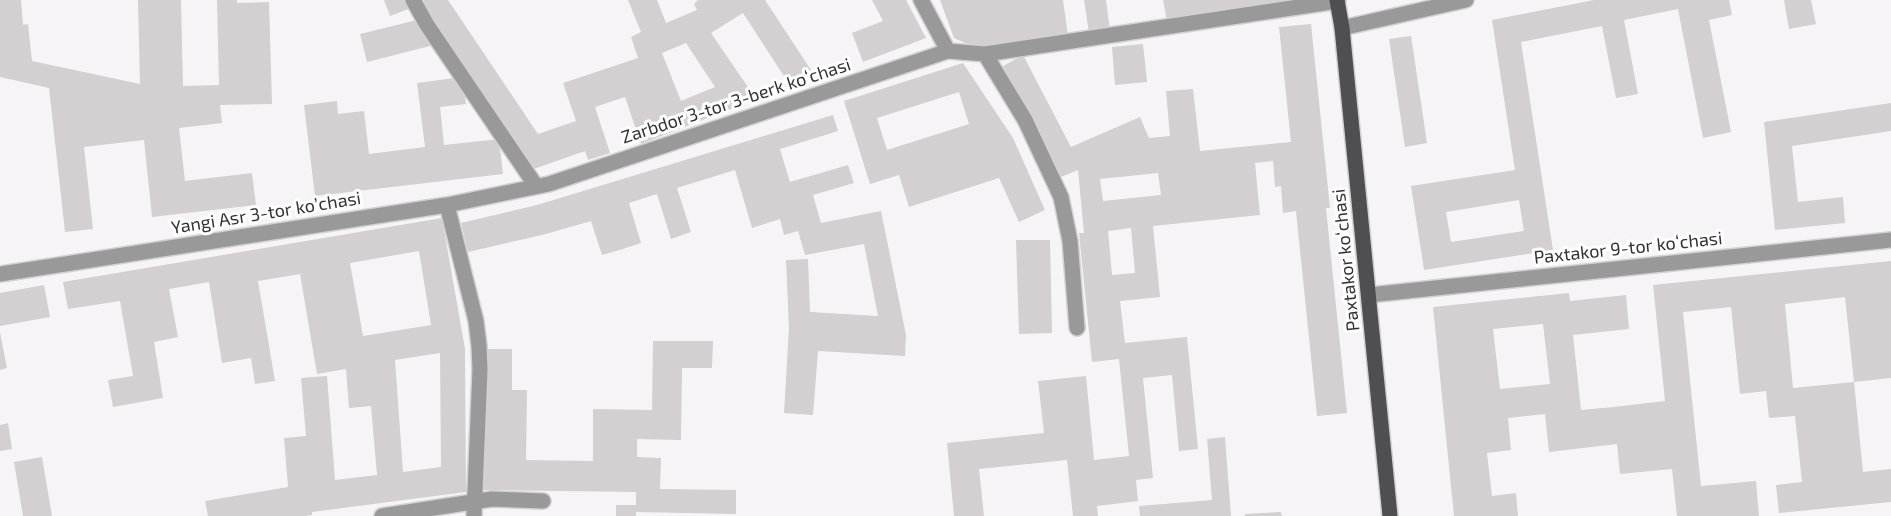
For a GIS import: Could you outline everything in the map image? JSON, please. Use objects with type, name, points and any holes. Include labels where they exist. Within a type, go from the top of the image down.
[{"type":"main road","name":"Paxtakor koʻchasi","points":[[1337,1],[1342,28],[1390,516]]},
{"type":"street","points":[[413,0],[423,19],[536,186]]},
{"type":"street","points":[[921,0],[948,51]]},
{"type":"street","points":[[1342,28],[1466,0]]},
{"type":"street","name":"Zarbdor 3-tor 3-berk koʻchasi","points":[[536,186],[948,51],[985,54],[1337,1]]},
{"type":"street","points":[[985,54],[1025,120],[1061,197],[1070,241],[1077,328]]},
{"type":"street","name":"Yangi Asr 3-tor koʼchasi","points":[[0,274],[447,205],[536,186]]},
{"type":"street","points":[[447,205],[476,321],[479,346],[474,508]]},
{"type":"street","name":"Paxtakor 9-tor koʻchasi","points":[[1369,295],[1891,240]]},
{"type":"street","points":[[382,516],[474,508],[492,499],[543,501]]},
{"type":"building","points":[[0,0],[21,0],[23,25],[28,24],[32,61],[140,84],[138,0],[181,0],[183,86],[219,85],[217,0],[237,0],[237,3],[269,2],[272,104],[220,105],[222,123],[179,128],[185,181],[252,173],[256,205],[152,217],[144,140],[84,147],[93,229],[65,232],[49,88],[0,77]]},
{"type":"building","points":[[384,0],[408,0],[411,8],[390,16]]},
{"type":"building","points":[[424,0],[448,0],[538,134],[576,121],[563,83],[638,58],[631,37],[641,32],[628,0],[657,0],[666,23],[697,10],[694,4],[698,0],[765,0],[813,73],[791,87],[743,13],[711,33],[756,99],[641,144],[625,97],[595,107],[610,153],[588,160],[585,151],[528,171],[417,4]],"holes":[[[686,43],[715,87],[681,101],[662,53]]]},
{"type":"building","points":[[872,0],[906,0],[926,38],[863,62],[852,33],[883,21]]},
{"type":"building","points":[[940,0],[1063,0],[1068,36],[978,49],[954,38]]},
{"type":"building","points":[[1084,0],[1106,0],[1110,30],[1089,33]]},
{"type":"building","points":[[1163,0],[1307,0],[1240,14],[1239,7],[1167,21]]},
{"type":"building","points":[[1594,0],[1729,0],[1732,15],[1709,20],[1731,132],[1703,138],[1678,9],[1624,20],[1638,94],[1616,98],[1602,26],[1521,42],[1553,250],[1424,270],[1411,186],[1515,170],[1492,20]],"holes":[[[1519,200],[1524,231],[1451,242],[1446,212]]]},
{"type":"building","points":[[1784,0],[1811,0],[1816,24],[1789,29]]},
{"type":"building","points":[[417,20],[434,45],[367,62],[360,34]]},
{"type":"building","points":[[1311,24],[1330,208],[1326,208],[1347,413],[1317,416],[1296,211],[1283,213],[1281,186],[1275,187],[1273,161],[1255,163],[1260,215],[1153,226],[1160,297],[1120,301],[1125,343],[1187,337],[1198,449],[1179,451],[1172,375],[1143,378],[1153,478],[1136,480],[1138,501],[1097,506],[1098,516],[1073,516],[1067,460],[979,469],[984,516],[954,516],[947,443],[1044,433],[1038,381],[1086,376],[1094,460],[1129,456],[1119,359],[1092,362],[1079,233],[1084,233],[1078,170],[1061,177],[1003,66],[1023,55],[1071,147],[1140,117],[1149,138],[1170,136],[1166,91],[1193,89],[1200,151],[1291,142],[1279,27]],"holes":[[[1158,173],[1161,195],[1103,201],[1100,179]],[[1131,228],[1135,273],[1112,275],[1108,231]]]},
{"type":"building","points":[[1411,36],[1427,143],[1405,147],[1389,39]]},
{"type":"building","points":[[1143,44],[1147,82],[1115,85],[1112,47]]},
{"type":"building","points":[[963,63],[1013,138],[1045,210],[1019,222],[999,178],[909,207],[899,175],[870,184],[844,101]],"holes":[[[959,92],[969,124],[887,150],[877,118]]]},
{"type":"building","points":[[462,77],[466,104],[440,107],[444,145],[499,139],[503,174],[315,196],[304,105],[337,101],[338,114],[364,111],[369,154],[425,147],[417,83]]},
{"type":"building","points":[[1891,103],[1891,131],[1792,146],[1798,202],[1843,197],[1845,223],[1775,230],[1764,122]]},
{"type":"building","points":[[833,115],[838,131],[780,149],[790,182],[848,165],[854,183],[813,195],[821,223],[881,211],[906,335],[905,356],[818,351],[813,415],[784,413],[789,328],[786,260],[808,259],[810,312],[878,316],[864,244],[805,255],[798,231],[784,235],[780,219],[752,228],[735,170],[677,188],[691,232],[671,239],[657,194],[629,203],[641,243],[623,249],[602,255],[591,221],[468,252],[461,223],[537,205]]},
{"type":"building","points":[[442,218],[465,349],[466,492],[312,512],[312,515],[306,516],[208,516],[205,501],[288,487],[284,438],[306,436],[301,378],[327,376],[335,480],[377,475],[371,406],[349,408],[346,369],[317,374],[300,274],[258,281],[275,381],[255,384],[251,358],[222,363],[209,282],[169,289],[178,337],[154,342],[163,398],[113,407],[108,380],[133,376],[120,301],[68,309],[63,282]],"holes":[[[419,251],[431,325],[363,336],[350,263]],[[440,353],[441,467],[403,472],[395,360]]]},
{"type":"building","points":[[1016,240],[1050,240],[1052,333],[1019,334]]},
{"type":"building","points":[[1891,261],[1891,378],[1854,382],[1863,472],[1891,469],[1891,502],[1779,513],[1776,485],[1802,482],[1795,416],[1769,418],[1766,391],[1740,394],[1731,307],[1683,312],[1701,486],[1756,481],[1759,516],[1677,516],[1672,469],[1620,474],[1617,444],[1549,452],[1545,414],[1508,418],[1511,450],[1487,453],[1492,496],[1516,493],[1518,516],[1454,516],[1433,307],[1569,293],[1570,301],[1626,295],[1629,329],[1573,335],[1581,410],[1613,407],[1665,401],[1653,285]],"holes":[[[1845,297],[1854,382],[1793,388],[1785,304]],[[1543,324],[1550,384],[1500,389],[1493,329]]]},
{"type":"building","points":[[44,285],[50,317],[0,326],[0,293]]},
{"type":"building","points":[[0,332],[7,368],[0,370]]},
{"type":"building","points":[[653,341],[713,341],[712,368],[682,368],[681,440],[637,439],[637,457],[661,458],[660,489],[736,490],[736,514],[636,512],[636,516],[616,516],[616,505],[636,505],[636,492],[483,490],[485,349],[512,349],[512,390],[527,390],[526,460],[593,461],[593,409],[652,410]]},
{"type":"building","points":[[8,423],[12,449],[0,451],[0,425]]},
{"type":"building","points":[[1225,437],[1231,516],[1140,516],[1139,506],[1212,500],[1207,439]]},
{"type":"building","points":[[42,457],[52,516],[23,516],[14,462]]},
{"type":"building","points":[[1281,512],[1282,516],[1245,516],[1245,514]]}]
